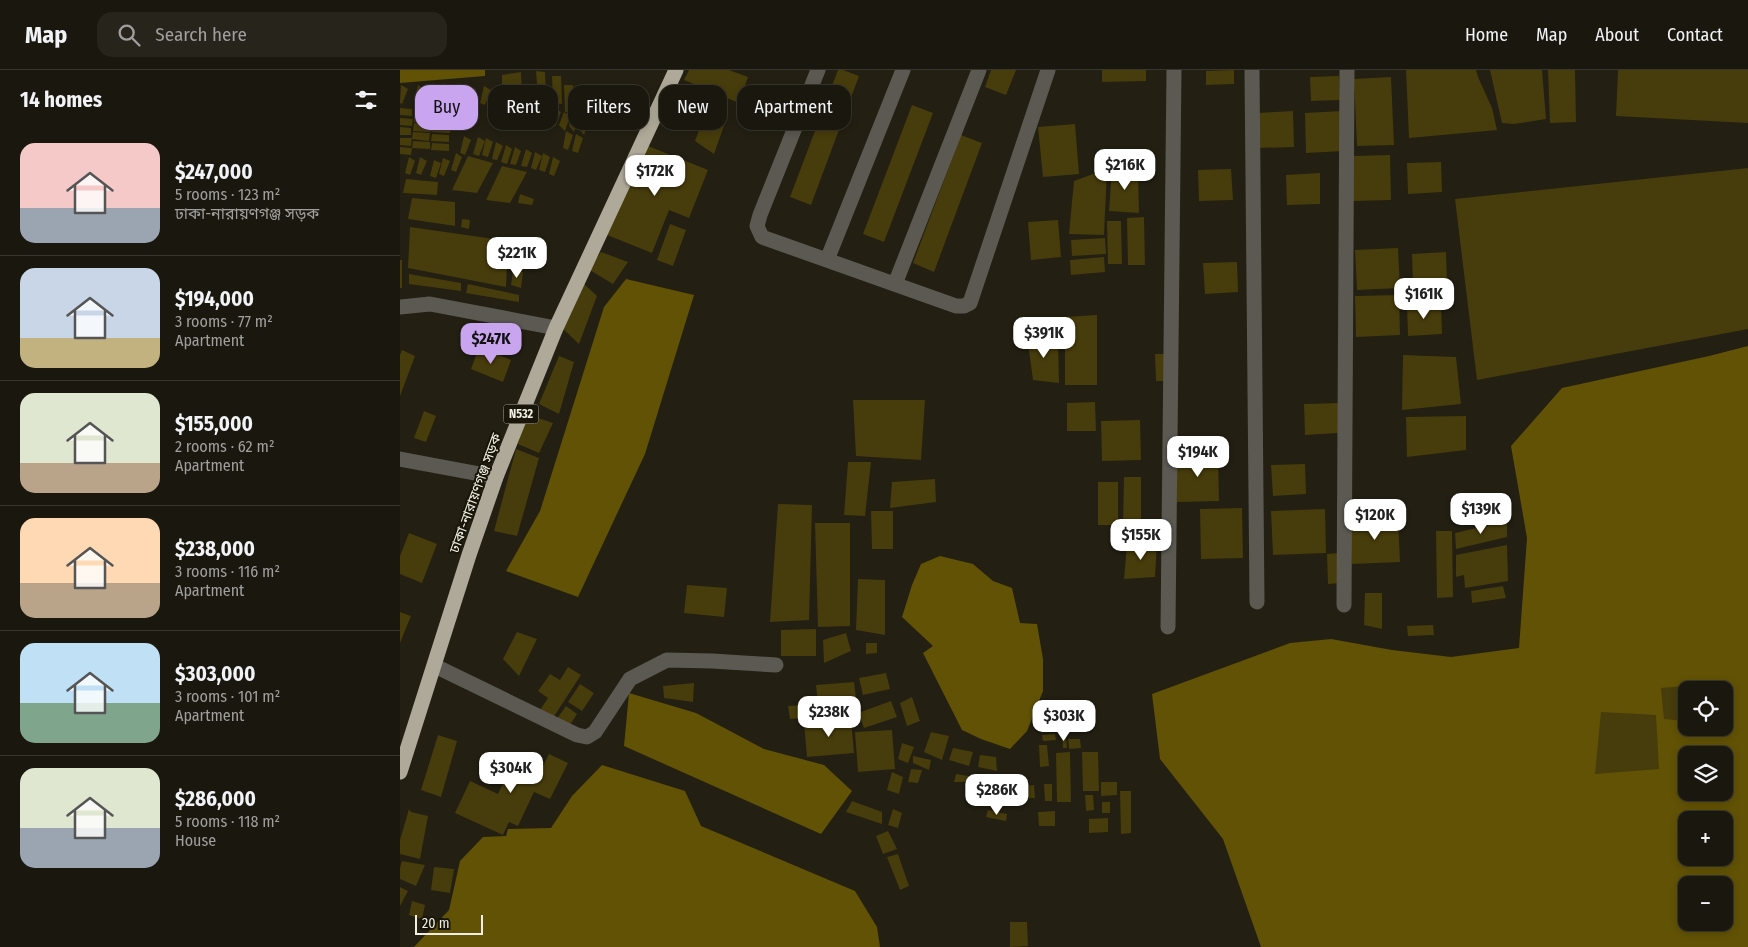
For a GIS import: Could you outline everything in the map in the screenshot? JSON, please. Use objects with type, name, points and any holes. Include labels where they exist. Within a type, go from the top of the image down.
[{"type":"highway","name":"ঢাকা-নারায়ণগঞ্জ সড়ক","points":[[400,772],[469,555],[496,477],[556,328],[676,70]]},
{"type":"street","points":[[818,70],[760,215],[757,226],[762,237],[956,306],[964,306],[970,303],[1048,70]]},
{"type":"street","points":[[827,260],[903,70]]},
{"type":"street","points":[[895,284],[980,70]]},
{"type":"street","points":[[1168,627],[1174,70]]},
{"type":"street","points":[[1252,70],[1257,602]]},
{"type":"street","points":[[1344,605],[1347,70]]},
{"type":"street","points":[[400,307],[430,304],[556,328]]},
{"type":"street","points":[[400,459],[496,477]]},
{"type":"street","points":[[435,666],[577,736],[587,737],[595,732],[630,679],[667,660],[776,665]]},
{"type":"shaded area","points":[[400,70],[485,70],[485,76],[400,83]]},
{"type":"shaded area","points":[[626,279],[694,295],[645,454],[578,597],[506,571],[540,511],[604,307]]},
{"type":"shaded area","points":[[1748,346],[1748,947],[1261,947],[1223,839],[1160,759],[1152,694],[1290,643],[1331,639],[1392,650],[1451,657],[1519,648],[1527,538],[1511,446],[1562,388]]},
{"type":"shaded area","points":[[940,556],[973,564],[993,581],[1012,588],[1020,623],[1037,624],[1043,659],[1043,691],[1027,731],[1010,749],[962,730],[923,653],[933,646],[902,617],[921,564]]},
{"type":"shaded area","points":[[629,693],[696,713],[764,749],[824,765],[852,791],[821,834],[624,746]]},
{"type":"shaded area","points":[[602,765],[685,791],[701,826],[855,891],[877,927],[880,947],[414,947],[449,910],[460,861],[483,837],[506,836],[508,829],[551,828],[572,796]]},
{"type":"building","points":[[689,70],[729,70],[748,77],[745,85],[737,85],[737,102],[727,98],[727,85],[696,85],[684,80]]},
{"type":"building","points":[[838,70],[859,76],[851,98],[851,85],[832,85]]},
{"type":"building","points":[[991,70],[1016,70],[1006,95],[985,87]]},
{"type":"building","points":[[1102,70],[1146,70],[1146,81],[1102,82]]},
{"type":"building","points":[[1234,70],[1234,84],[1206,85],[1206,71]]},
{"type":"building","points":[[1406,70],[1476,70],[1492,108],[1497,130],[1409,138]]},
{"type":"building","points":[[1490,70],[1542,70],[1546,119],[1514,124],[1502,123]]},
{"type":"building","points":[[1548,70],[1575,70],[1576,122],[1550,123]]},
{"type":"building","points":[[1618,70],[1748,70],[1748,123],[1616,116]]},
{"type":"building","points":[[536,71],[545,72],[545,85],[537,85]]},
{"type":"building","points":[[521,72],[522,85],[502,85],[502,75]]},
{"type":"building","points":[[552,76],[561,76],[562,104],[558,104],[558,85],[552,85]]},
{"type":"building","points":[[1339,76],[1340,100],[1311,101],[1310,77]]},
{"type":"building","points":[[1391,77],[1394,145],[1357,146],[1354,79]]},
{"type":"building","points":[[401,85],[408,89],[402,104],[400,103]]},
{"type":"building","points":[[564,85],[568,85],[568,112],[565,112]]},
{"type":"building","points":[[484,86],[488,88],[488,98],[485,105],[480,103]]},
{"type":"building","points":[[912,105],[933,113],[884,242],[863,234]]},
{"type":"building","points":[[400,108],[412,109],[412,116],[400,115]]},
{"type":"building","points":[[1293,111],[1294,147],[1258,148],[1257,113]]},
{"type":"building","points":[[1342,111],[1344,151],[1306,153],[1305,113]]},
{"type":"building","points":[[564,112],[568,115],[565,131],[559,125]]},
{"type":"building","points":[[400,118],[413,119],[412,126],[400,125]]},
{"type":"building","points":[[414,123],[415,130],[431,130],[431,132],[413,131]]},
{"type":"building","points":[[1075,124],[1079,174],[1043,177],[1038,127]]},
{"type":"building","points":[[400,127],[411,128],[411,135],[400,135]]},
{"type":"building","points":[[432,130],[450,130],[450,133],[432,132]]},
{"type":"building","points":[[699,130],[722,130],[714,154],[695,141]]},
{"type":"building","points":[[815,130],[839,130],[811,205],[790,197]]},
{"type":"building","points":[[566,131],[573,135],[568,150],[563,148]]},
{"type":"building","points":[[413,132],[430,133],[429,141],[412,139]]},
{"type":"building","points":[[432,134],[449,135],[449,142],[431,141]]},
{"type":"building","points":[[576,134],[583,138],[578,153],[572,151]]},
{"type":"building","points":[[961,135],[982,143],[934,272],[913,263]]},
{"type":"building","points":[[464,136],[471,140],[465,155],[460,153]]},
{"type":"building","points":[[478,137],[485,141],[479,156],[473,154]]},
{"type":"building","points":[[400,138],[412,138],[411,146],[400,145]]},
{"type":"building","points":[[486,138],[493,142],[488,157],[482,155]]},
{"type":"building","points":[[413,141],[430,142],[430,149],[412,148]]},
{"type":"building","points":[[496,142],[503,146],[497,160],[492,159]]},
{"type":"building","points":[[432,143],[449,144],[449,151],[431,150]]},
{"type":"building","points":[[643,144],[708,170],[689,218],[669,210],[652,253],[607,235]]},
{"type":"building","points":[[506,145],[512,149],[507,164],[501,162]]},
{"type":"building","points":[[400,147],[412,148],[411,155],[400,154]]},
{"type":"building","points":[[515,147],[521,151],[516,165],[510,164]]},
{"type":"building","points":[[526,149],[532,153],[527,167],[521,166]]},
{"type":"building","points":[[535,152],[542,156],[536,170],[531,168]]},
{"type":"building","points":[[456,153],[462,157],[456,172],[451,170]]},
{"type":"building","points":[[543,153],[550,157],[545,172],[539,170]]},
{"type":"building","points":[[1390,155],[1391,200],[1353,201],[1351,156]]},
{"type":"building","points":[[468,156],[493,163],[477,193],[452,190]]},
{"type":"building","points":[[409,157],[415,161],[410,175],[405,173]]},
{"type":"building","points":[[420,157],[427,161],[421,175],[416,173]]},
{"type":"building","points":[[553,157],[560,161],[554,176],[549,174]]},
{"type":"building","points":[[443,158],[450,161],[444,176],[439,174]]},
{"type":"building","points":[[434,160],[441,163],[436,178],[430,176]]},
{"type":"building","points":[[1441,162],[1442,192],[1408,194],[1407,163]]},
{"type":"building","points":[[502,166],[527,172],[510,203],[486,200]]},
{"type":"building","points":[[1112,168],[1138,169],[1139,213],[1109,211]]},
{"type":"building","points":[[1748,168],[1748,329],[1477,380],[1455,199]]},
{"type":"building","points":[[1107,169],[1104,235],[1069,234],[1074,181]]},
{"type":"building","points":[[1231,169],[1233,200],[1199,201],[1198,170]]},
{"type":"building","points":[[1320,173],[1320,204],[1287,205],[1286,175]]},
{"type":"building","points":[[406,179],[438,182],[437,195],[403,193]]},
{"type":"building","points":[[520,194],[534,199],[532,205],[518,203]]},
{"type":"building","points":[[412,198],[455,202],[455,226],[408,219]]},
{"type":"building","points":[[1144,217],[1145,265],[1128,265],[1127,218]]},
{"type":"building","points":[[462,219],[470,220],[469,229],[461,227]]},
{"type":"building","points":[[1058,220],[1061,257],[1031,260],[1028,222]]},
{"type":"building","points":[[1107,221],[1121,221],[1122,264],[1108,264]]},
{"type":"building","points":[[670,224],[686,230],[673,266],[657,260]]},
{"type":"building","points":[[410,227],[508,241],[506,287],[408,268]]},
{"type":"building","points":[[1105,238],[1106,254],[1072,256],[1071,240]]},
{"type":"building","points":[[1398,248],[1400,288],[1357,290],[1355,250]]},
{"type":"building","points":[[601,252],[628,262],[613,284],[588,269]]},
{"type":"building","points":[[1446,252],[1447,283],[1413,284],[1412,254]]},
{"type":"building","points":[[1104,257],[1105,272],[1071,275],[1070,260]]},
{"type":"building","points":[[400,260],[402,260],[402,288],[400,288]]},
{"type":"building","points":[[1237,262],[1238,292],[1205,294],[1203,263]]},
{"type":"building","points":[[513,271],[523,272],[521,288],[511,285]]},
{"type":"building","points":[[409,274],[461,283],[461,291],[409,284]]},
{"type":"building","points":[[583,283],[597,296],[579,344],[561,327]]},
{"type":"building","points":[[468,284],[519,295],[519,302],[466,293]]},
{"type":"building","points":[[1399,295],[1400,335],[1356,337],[1355,296]]},
{"type":"building","points":[[1441,304],[1442,334],[1408,336],[1407,305]]},
{"type":"building","points":[[1097,315],[1097,385],[1065,385],[1065,317]]},
{"type":"building","points":[[1027,336],[1058,340],[1059,383],[1033,380]]},
{"type":"building","points":[[479,347],[511,360],[503,382],[471,369]]},
{"type":"building","points":[[402,350],[415,356],[400,396],[400,355]]},
{"type":"building","points":[[1155,354],[1167,354],[1168,381],[1156,381]]},
{"type":"building","points":[[1403,355],[1456,357],[1461,404],[1402,410]]},
{"type":"building","points":[[559,356],[574,362],[559,414],[539,404]]},
{"type":"building","points":[[853,400],[925,400],[921,460],[856,456]]},
{"type":"building","points":[[1095,402],[1096,431],[1067,431],[1067,403]]},
{"type":"building","points":[[1338,403],[1339,433],[1305,435],[1304,404]]},
{"type":"building","points":[[424,411],[436,416],[426,442],[414,438]]},
{"type":"building","points":[[526,414],[553,423],[539,453],[518,444]]},
{"type":"building","points":[[1466,416],[1466,450],[1407,457],[1406,417]]},
{"type":"building","points":[[1140,420],[1141,460],[1102,461],[1101,421]]},
{"type":"building","points":[[516,449],[539,458],[517,536],[494,531]]},
{"type":"building","points":[[1218,455],[1219,501],[1177,502],[1176,456]]},
{"type":"building","points":[[848,462],[871,462],[865,516],[844,515]]},
{"type":"building","points":[[1305,464],[1306,494],[1273,496],[1271,465]]},
{"type":"building","points":[[1124,477],[1141,477],[1141,523],[1123,523]]},
{"type":"building","points":[[935,479],[936,502],[890,508],[892,482]]},
{"type":"building","points":[[1098,482],[1118,482],[1118,525],[1098,525]]},
{"type":"building","points":[[778,504],[812,505],[809,620],[770,622]]},
{"type":"building","points":[[1242,508],[1243,558],[1201,559],[1200,509]]},
{"type":"building","points":[[1325,509],[1326,553],[1273,555],[1271,511]]},
{"type":"building","points":[[871,511],[893,511],[893,549],[872,549]]},
{"type":"building","points":[[1398,518],[1400,562],[1352,564],[1350,520]]},
{"type":"building","points":[[1507,521],[1507,537],[1456,549],[1455,533]]},
{"type":"building","points":[[815,523],[850,523],[850,626],[818,627]]},
{"type":"building","points":[[1436,531],[1452,531],[1453,597],[1437,598]]},
{"type":"building","points":[[409,533],[437,544],[422,583],[400,574],[400,556]]},
{"type":"building","points":[[1130,543],[1157,543],[1155,577],[1124,579],[1127,545]]},
{"type":"building","points":[[1507,545],[1508,581],[1465,588],[1464,575],[1456,577],[1456,555]]},
{"type":"building","points":[[1340,553],[1341,583],[1328,584],[1327,554]]},
{"type":"building","points":[[858,579],[885,580],[885,635],[856,630]]},
{"type":"building","points":[[687,585],[727,588],[724,617],[684,613]]},
{"type":"building","points":[[1503,586],[1506,598],[1472,603],[1471,591]]},
{"type":"building","points":[[1365,593],[1382,593],[1382,629],[1364,625]]},
{"type":"building","points":[[400,612],[411,616],[400,643]]},
{"type":"building","points":[[1433,625],[1434,635],[1408,636],[1407,626]]},
{"type":"building","points":[[816,629],[816,656],[781,656],[781,630]]},
{"type":"building","points":[[517,632],[537,639],[519,676],[503,659]]},
{"type":"building","points":[[846,633],[851,651],[824,663],[823,640]]},
{"type":"building","points":[[866,643],[877,643],[877,653],[866,654]]},
{"type":"building","points":[[568,667],[581,675],[551,721],[538,713],[548,698],[538,691],[550,674],[560,680]]},
{"type":"building","points":[[886,673],[890,689],[863,695],[859,678]]},
{"type":"building","points":[[854,682],[856,698],[830,700],[831,716],[790,719],[788,706],[818,704],[816,685]]},
{"type":"building","points":[[694,683],[693,702],[664,698],[663,686]]},
{"type":"building","points":[[580,684],[594,693],[582,711],[568,702]]},
{"type":"building","points":[[1678,687],[1678,720],[1664,719],[1661,688]]},
{"type":"building","points":[[912,697],[920,721],[907,726],[900,703]]},
{"type":"building","points":[[891,701],[897,717],[864,728],[858,713]]},
{"type":"building","points":[[566,706],[577,714],[568,728],[556,720]]},
{"type":"building","points":[[1601,712],[1656,715],[1659,769],[1595,774]]},
{"type":"building","points":[[851,720],[854,753],[807,757],[804,723]]},
{"type":"building","points":[[892,730],[895,769],[858,772],[855,732]]},
{"type":"building","points":[[931,732],[949,736],[942,760],[924,752]]},
{"type":"building","points":[[1055,734],[1056,740],[1043,741],[1042,735]]},
{"type":"building","points":[[438,735],[457,741],[441,797],[421,790]]},
{"type":"building","points":[[1062,736],[1066,736],[1067,748],[1063,748]]},
{"type":"building","points":[[1068,739],[1080,739],[1081,748],[1069,749]]},
{"type":"building","points":[[902,743],[914,747],[908,763],[898,759]]},
{"type":"building","points":[[1039,745],[1047,745],[1049,766],[1040,767]]},
{"type":"building","points":[[953,748],[973,752],[969,766],[949,760]]},
{"type":"building","points":[[1070,752],[1071,802],[1057,802],[1056,753]]},
{"type":"building","points":[[1082,752],[1098,752],[1099,791],[1083,791]]},
{"type":"building","points":[[549,754],[568,763],[550,799],[534,792],[518,826],[509,822],[503,835],[455,813],[470,781],[498,794],[516,756],[542,768]]},
{"type":"building","points":[[980,755],[996,757],[997,771],[978,767]]},
{"type":"building","points":[[913,756],[931,760],[929,770],[913,763]]},
{"type":"building","points":[[911,769],[922,770],[918,783],[908,782]]},
{"type":"building","points":[[892,772],[903,777],[899,794],[887,790]]},
{"type":"building","points":[[956,774],[968,776],[968,782],[954,782]]},
{"type":"building","points":[[1101,782],[1117,782],[1117,795],[1101,796]]},
{"type":"building","points":[[1044,784],[1052,784],[1052,801],[1045,801]]},
{"type":"building","points":[[1034,785],[1035,798],[1007,799],[1006,787]]},
{"type":"building","points":[[984,789],[999,791],[997,803],[982,802]]},
{"type":"building","points":[[1120,791],[1131,791],[1131,833],[1121,834]]},
{"type":"building","points":[[1085,795],[1093,795],[1094,810],[1086,811]]},
{"type":"building","points":[[852,801],[882,812],[882,824],[846,812]]},
{"type":"building","points":[[1102,802],[1110,802],[1110,813],[1102,813]]},
{"type":"building","points":[[409,809],[411,812],[428,816],[420,859],[400,854],[400,840]]},
{"type":"building","points":[[893,809],[902,813],[898,828],[888,825]]},
{"type":"building","points":[[988,810],[1007,814],[1006,821],[986,817]]},
{"type":"building","points":[[1055,811],[1055,826],[1039,826],[1038,812]]},
{"type":"building","points":[[1108,818],[1108,832],[1089,833],[1089,819]]},
{"type":"building","points":[[888,831],[897,849],[883,854],[876,836]]},
{"type":"building","points":[[898,854],[909,886],[900,890],[887,857]]},
{"type":"building","points":[[402,861],[425,865],[416,886],[400,879]]},
{"type":"building","points":[[434,867],[454,869],[450,893],[431,890]]},
{"type":"building","points":[[400,887],[408,891],[400,906]]},
{"type":"building","points":[[412,901],[425,905],[422,919],[409,915]]},
{"type":"building","points":[[1010,922],[1027,922],[1028,946],[1010,947]]}]
